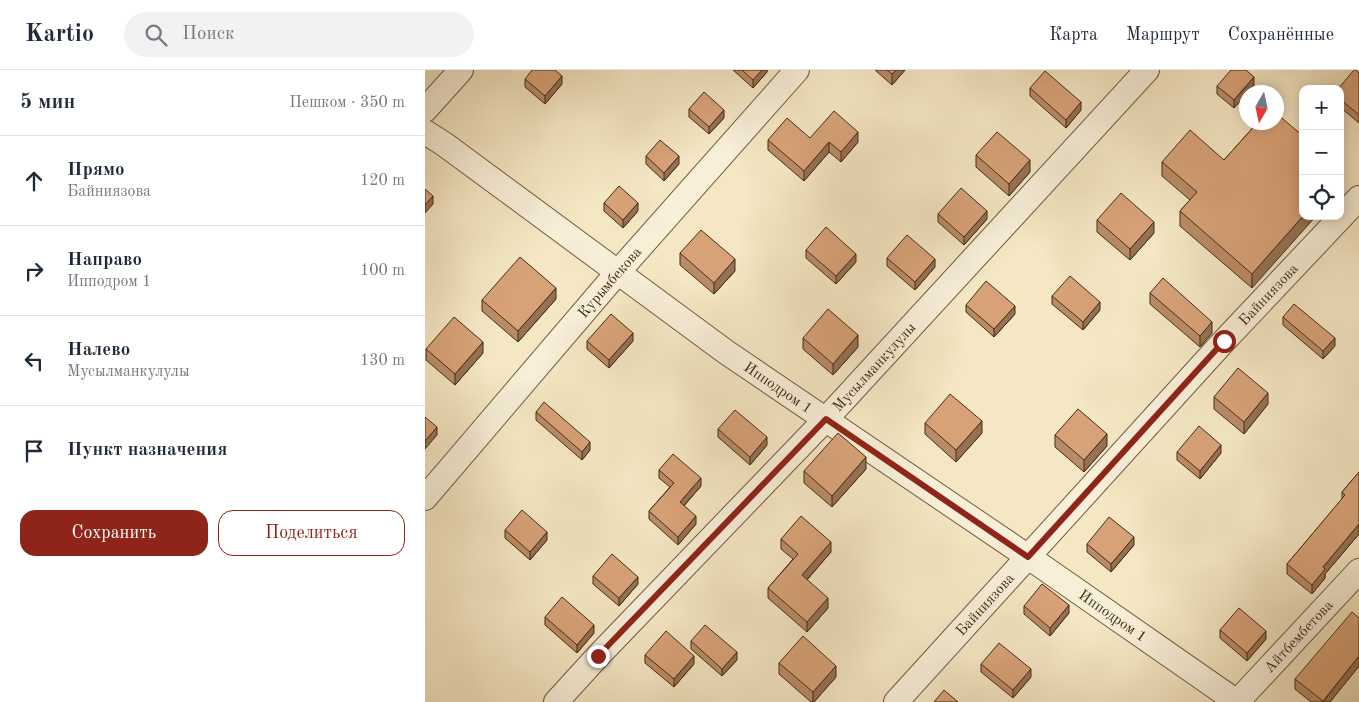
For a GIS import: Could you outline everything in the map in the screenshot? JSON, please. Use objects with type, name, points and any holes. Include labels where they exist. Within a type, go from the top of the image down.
[{"type":"street","points":[[425,110],[461,70]]},
{"type":"street","name":"Курымбекова","points":[[425,498],[618,272],[797,70]]},
{"type":"street","name":"Мусылманкулулы","points":[[556,702],[826,419],[1147,70]]},
{"type":"street","name":"Ипподром 1","points":[[425,132],[727,352],[1237,702]]},
{"type":"street","name":"Байниязова","points":[[895,702],[1224,341],[1359,198]]},
{"type":"street","name":"Айтбембетова","points":[[1237,702],[1359,570]]},
{"type":"building","points":[[532,70],[555,70],[562,76],[545,96],[525,79]]},
{"type":"building","points":[[742,70],[762,70],[753,80]]},
{"type":"building","points":[[887,70],[896,70],[892,74]]},
{"type":"building","points":[[1231,70],[1246,70],[1254,77],[1247,85],[1239,85],[1239,94],[1234,100],[1217,86]]},
{"type":"building","points":[[1354,70],[1359,73],[1359,115],[1344,102],[1344,85],[1341,85]]},
{"type":"building","points":[[1045,71],[1081,102],[1066,120],[1030,88]]},
{"type":"building","points":[[704,92],[724,110],[709,127],[689,109]]},
{"type":"building","points":[[834,111],[858,132],[841,152],[829,142],[804,171],[768,140],[787,118],[810,138]]},
{"type":"building","points":[[1284,120],[1299,133],[1299,220],[1252,274],[1180,211],[1197,192],[1162,162],[1190,130],[1224,160],[1251,130],[1284,130]]},
{"type":"building","points":[[997,132],[1030,160],[1009,184],[976,155]]},
{"type":"building","points":[[660,140],[679,156],[664,173],[646,156]]},
{"type":"building","points":[[619,186],[638,203],[623,220],[604,203]]},
{"type":"building","points":[[961,188],[987,211],[964,237],[938,214]]},
{"type":"building","points":[[425,189],[433,196],[425,205]]},
{"type":"building","points":[[1121,193],[1154,222],[1130,249],[1097,220]]},
{"type":"building","points":[[826,227],[856,254],[836,276],[806,250]]},
{"type":"building","points":[[701,230],[735,259],[714,283],[680,253]]},
{"type":"building","points":[[907,235],[935,259],[915,282],[887,258]]},
{"type":"building","points":[[520,257],[556,288],[518,331],[482,300]]},
{"type":"building","points":[[1070,276],[1100,302],[1083,322],[1052,296]]},
{"type":"building","points":[[1163,278],[1212,322],[1200,336],[1150,293]]},
{"type":"building","points":[[986,281],[1015,306],[994,329],[966,305]]},
{"type":"building","points":[[1294,304],[1335,338],[1323,351],[1283,317]]},
{"type":"building","points":[[828,309],[858,335],[833,364],[803,338]]},
{"type":"building","points":[[611,314],[633,333],[609,360],[587,341]]},
{"type":"building","points":[[454,317],[483,342],[455,374],[426,349]]},
{"type":"building","points":[[1238,368],[1268,393],[1244,422],[1214,397]]},
{"type":"building","points":[[950,394],[982,421],[956,450],[925,423]]},
{"type":"building","points":[[544,402],[590,442],[582,452],[536,412]]},
{"type":"building","points":[[1078,409],[1107,434],[1084,460],[1055,435]]},
{"type":"building","points":[[735,410],[767,437],[750,457],[718,429]]},
{"type":"building","points":[[425,417],[437,427],[425,441]]},
{"type":"building","points":[[1199,426],[1221,445],[1200,471],[1177,452]]},
{"type":"building","points":[[838,433],[866,457],[832,496],[804,471]]},
{"type":"building","points":[[673,454],[701,478],[680,502],[696,516],[678,537],[649,511],[674,483],[659,470]]},
{"type":"building","points":[[1359,472],[1359,524],[1323,567],[1325,569],[1312,585],[1287,564],[1345,495],[1342,492]]},
{"type":"building","points":[[522,510],[547,532],[530,552],[505,530]]},
{"type":"building","points":[[801,516],[831,542],[802,575],[828,598],[807,622],[768,588],[798,554],[781,539]]},
{"type":"building","points":[[1109,517],[1134,537],[1111,564],[1087,544]]},
{"type":"building","points":[[612,554],[638,577],[619,598],[593,576]]},
{"type":"building","points":[[1042,584],[1069,605],[1050,628],[1024,606]]},
{"type":"building","points":[[562,597],[594,625],[577,645],[545,617]]},
{"type":"building","points":[[1239,608],[1266,631],[1247,653],[1220,630]]},
{"type":"building","points":[[1352,612],[1359,618],[1359,656],[1323,701],[1295,679]]},
{"type":"building","points":[[705,625],[737,652],[722,669],[691,641]]},
{"type":"building","points":[[666,631],[694,656],[674,679],[645,655]]},
{"type":"building","points":[[803,636],[836,666],[813,692],[779,663]]},
{"type":"building","points":[[999,643],[1031,669],[1013,690],[981,664]]},
{"type":"building","points":[[944,690],[958,702],[934,702]]},
{"type":"route","points":[[598,656],[826,419],[1028,557],[1224,341]]}]
